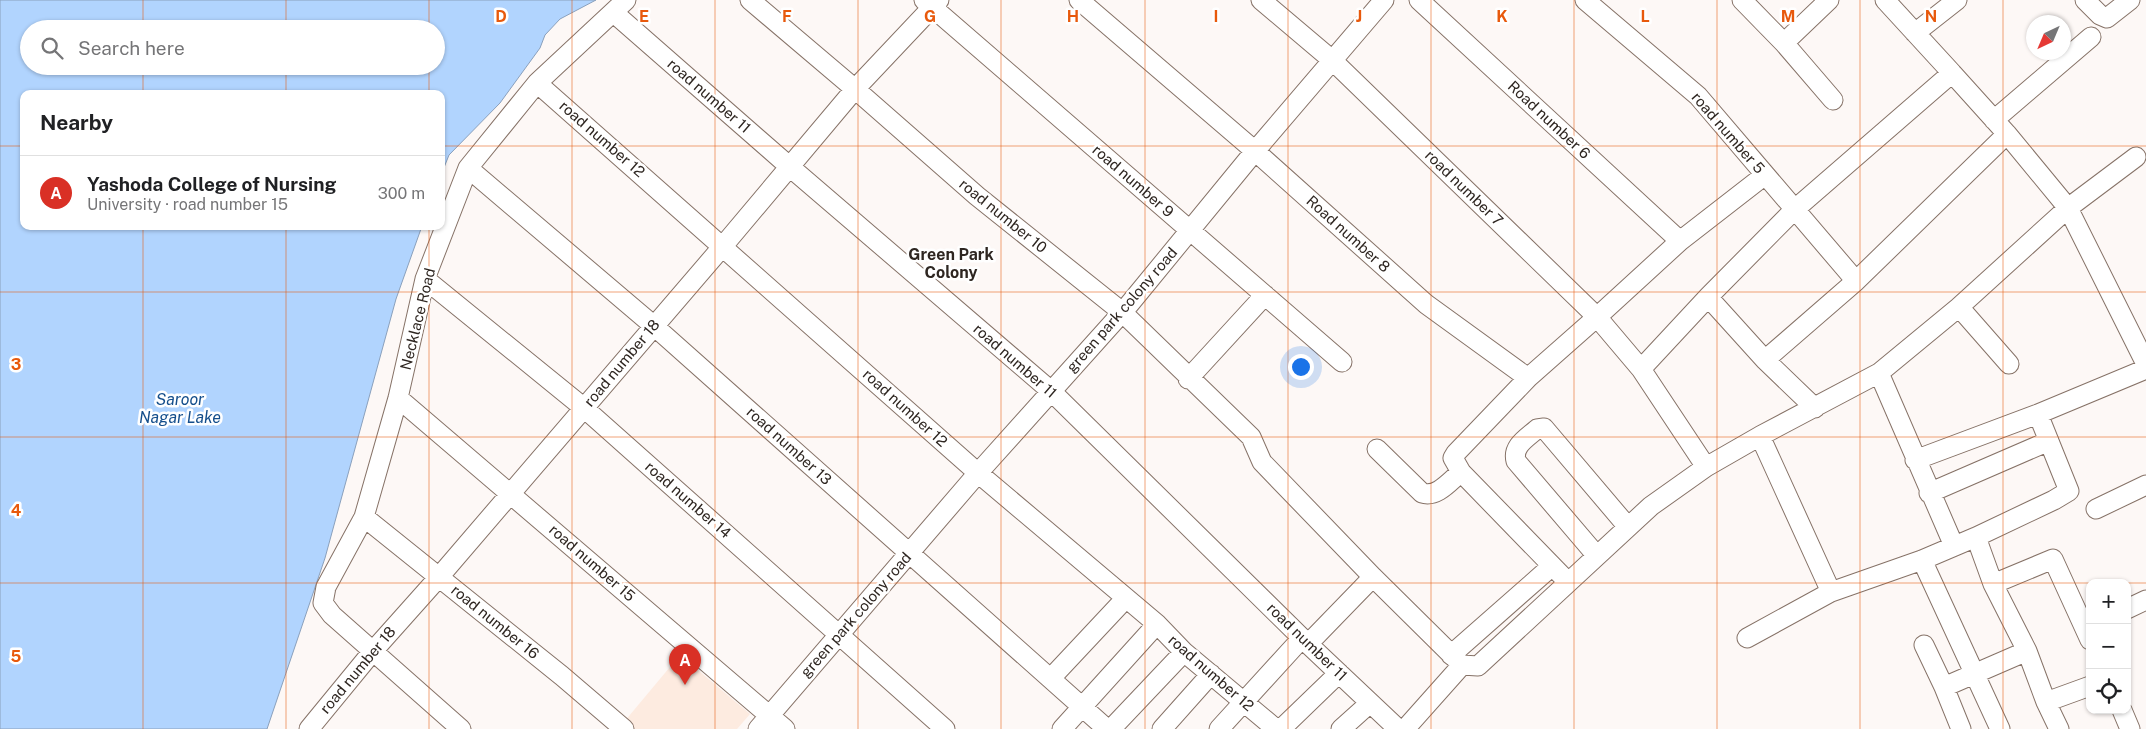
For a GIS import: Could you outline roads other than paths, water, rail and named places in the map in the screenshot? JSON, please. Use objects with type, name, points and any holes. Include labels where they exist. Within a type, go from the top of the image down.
[{"type":"street","name":"road number 10","points":[[750,0],[977,196],[1122,312],[1251,437],[1262,462],[1373,577]]},
{"type":"street","name":"Road number 8","points":[[1079,0],[1255,152],[1426,304],[1528,378]]},
{"type":"street","name":"road number 7","points":[[1261,0],[1332,60],[1597,317],[1641,370],[1706,467]]},
{"type":"street","name":"green park colony road","points":[[764,722],[909,552],[1122,312],[1384,0]]},
{"type":"street","name":"Road number 6","points":[[1419,0],[1680,240]]},
{"type":"street","name":"road number 5","points":[[1585,0],[1698,96],[1856,281]]},
{"type":"street","points":[[1742,0],[1784,43],[1833,100]]},
{"type":"street","points":[[1784,43],[1829,0]]},
{"type":"street","points":[[1886,0],[2007,134],[2068,208],[2146,364]]},
{"type":"street","points":[[1915,34],[1957,0]]},
{"type":"street","points":[[2085,0],[2100,16],[2108,18],[2130,0]]},
{"type":"street","name":"road number 18","points":[[308,729],[373,651],[439,577],[723,246],[855,89],[932,2]]},
{"type":"street","name":"road number 9","points":[[932,2],[1342,362]]},
{"type":"street","name":"Necklace Road","points":[[445,227],[468,168],[537,83],[620,6]]},
{"type":"street","name":"road number 11","points":[[620,6],[790,167],[1051,391],[1305,641],[1398,729]]},
{"type":"street","points":[[1994,120],[2091,37]]},
{"type":"street","points":[[1641,370],[1708,297],[1794,210],[1952,73]]},
{"type":"street","name":"road number 12","points":[[537,83],[978,473],[1157,624],[1184,652],[1276,729]]},
{"type":"street","points":[[1766,360],[1856,281],[2007,134]]},
{"type":"street","points":[[1219,729],[1305,641],[1373,577],[1457,660],[1478,666],[1651,506],[1706,467],[1879,373],[1958,307],[2068,208],[2136,157]]},
{"type":"street","name":"road number 13","points":[[468,168],[654,326],[1107,729]]},
{"type":"street","points":[[1568,582],[1461,472],[1453,458],[1528,378],[1680,240],[1765,176]]},
{"type":"street","name":"Necklace Road","points":[[373,651],[332,615],[323,603],[326,587],[364,517],[398,398],[425,279],[444,230]]},
{"type":"street","name":"road number 14","points":[[425,279],[584,408],[945,729]]},
{"type":"street","points":[[1188,378],[1265,295]]},
{"type":"street","points":[[1708,297],[1766,360],[1815,408]]},
{"type":"street","points":[[1958,307],[2009,364]]},
{"type":"street","points":[[1915,460],[2038,414],[2146,369]]},
{"type":"street","points":[[1879,373],[1929,493],[1954,546]]},
{"type":"street","name":"road number 15","points":[[398,398],[510,493],[764,722],[784,729]]},
{"type":"street","points":[[1748,638],[1831,592],[1922,560],[1976,537],[2054,500],[2069,490],[2038,414]]},
{"type":"street","points":[[1597,556],[1516,461],[1514,454],[1516,448],[1523,441],[1537,429],[1544,428],[1628,527]]},
{"type":"street","points":[[1760,436],[1831,592]]},
{"type":"street","points":[[1929,493],[2049,441]]},
{"type":"street","points":[[1377,449],[1422,493],[1428,495],[1436,493],[1461,472]]},
{"type":"street","points":[[2096,509],[2146,485]]},
{"type":"street","name":"road number 16","points":[[364,517],[562,676],[624,729]]},
{"type":"street","points":[[1976,537],[1993,584],[2027,651],[2046,702],[2060,729]]},
{"type":"street","points":[[1993,584],[2053,559],[2086,631]]},
{"type":"street","points":[[1922,560],[1976,673],[2000,729]]},
{"type":"street","points":[[1405,729],[1457,660],[1552,566]]},
{"type":"street","points":[[1051,678],[1126,598]]},
{"type":"street","points":[[2131,606],[2146,600]]},
{"type":"street","points":[[1062,729],[1157,624]]},
{"type":"street","points":[[1924,645],[1961,729]]},
{"type":"street","points":[[373,651],[461,729]]},
{"type":"street","points":[[1944,687],[2027,651]]},
{"type":"street","points":[[1111,729],[1184,652]]},
{"type":"street","points":[[1281,729],[1339,673]]},
{"type":"street","points":[[1162,729],[1211,674]]},
{"type":"street","points":[[2046,702],[2086,687]]},
{"type":"street","points":[[1341,729],[1370,703]]},
{"type":"street","points":[[2124,714],[2130,729]]},
{"type":"water","name":"Saroor Nagar Lake","points":[[0,0],[596,0],[560,19],[545,35],[540,48],[500,103],[449,155],[445,165],[445,90],[20,90],[20,230],[421,230],[396,299],[325,558],[267,729],[0,729]]},
{"type":"place","name":"Yashoda College of Nursing","points":[[685,685]]},
{"type":"district","name":"Green Park Colony","points":[[951,263]]}]
